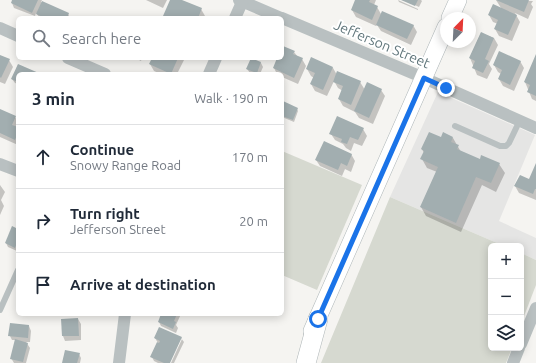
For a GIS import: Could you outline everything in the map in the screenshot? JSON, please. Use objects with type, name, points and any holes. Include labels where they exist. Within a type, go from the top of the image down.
[{"type":"main road","points":[[453,12],[458,0]]},
{"type":"main road","points":[[298,363],[440,41]]},
{"type":"main road","points":[[306,363],[318,319]]},
{"type":"street","points":[[236,16],[241,1]]},
{"type":"street","name":"Jefferson Street","points":[[241,1],[277,16]]},
{"type":"street","name":"Jefferson Street","points":[[284,19],[424,78],[536,128]]},
{"type":"street","points":[[0,28],[16,35]]},
{"type":"street","points":[[73,60],[100,72]]},
{"type":"street","points":[[210,72],[215,60]]},
{"type":"street","points":[[0,164],[16,170]]},
{"type":"street","points":[[524,337],[536,308]]},
{"type":"street","points":[[119,363],[125,316]]},
{"type":"street","points":[[513,363],[518,351]]},
{"type":"lane","points":[[455,126],[500,146],[506,146],[510,143],[520,120]]},
{"type":"lane","points":[[0,310],[16,274]]},
{"type":"shaded area","points":[[438,92],[535,135],[499,221],[536,238],[536,260],[524,254],[524,243],[497,243],[390,197]]},
{"type":"shaded area","points":[[284,152],[362,185],[317,290],[284,276]]},
{"type":"shaded area","points":[[390,197],[497,243],[488,243],[488,351],[511,351],[506,363],[321,363]]},
{"type":"shaded area","points":[[524,254],[536,260],[536,285],[524,316]]},
{"type":"building","points":[[12,0],[38,0],[32,13],[11,3]]},
{"type":"building","points":[[170,0],[182,0],[202,8],[199,16],[163,16]]},
{"type":"building","points":[[355,0],[370,0],[369,2],[378,6],[372,20],[351,10]]},
{"type":"building","points":[[401,0],[418,0],[415,6]]},
{"type":"building","points":[[496,0],[529,0],[524,12]]},
{"type":"building","points":[[42,1],[69,13],[68,16],[40,16],[36,14]]},
{"type":"building","points":[[493,4],[517,15],[508,35],[494,29],[498,20],[488,15]]},
{"type":"building","points":[[382,11],[414,25],[407,39],[376,25]]},
{"type":"building","points":[[481,32],[494,38],[485,59],[489,61],[483,73],[472,68],[475,61],[469,58],[474,48],[476,48],[476,43]]},
{"type":"building","points":[[284,46],[295,51],[293,54],[303,58],[294,78],[273,68],[276,60],[284,60]]},
{"type":"building","points":[[499,51],[521,61],[510,85],[498,79],[502,70],[493,65]]},
{"type":"building","points":[[536,54],[536,96],[527,92],[530,85],[524,82]]},
{"type":"building","points":[[0,55],[10,59],[1,78],[0,77]]},
{"type":"building","points":[[311,57],[333,67],[323,90],[310,84],[315,73],[306,69]]},
{"type":"building","points":[[151,60],[177,60],[172,72],[167,72],[149,64]]},
{"type":"building","points":[[250,60],[261,62],[257,72],[246,69]]},
{"type":"building","points":[[18,64],[36,72],[16,72],[16,81],[11,79]]},
{"type":"building","points":[[337,71],[361,81],[351,105],[338,99],[343,86],[333,82]]},
{"type":"building","points":[[367,82],[382,89],[369,118],[354,111]]},
{"type":"building","points":[[284,101],[298,108],[293,120],[284,117]]},
{"type":"building","points":[[0,109],[16,116],[12,125],[16,126],[16,138],[15,140],[0,133]]},
{"type":"building","points":[[337,116],[364,128],[358,140],[350,137],[347,144],[341,142],[342,139],[329,134]]},
{"type":"building","points":[[429,132],[441,137],[443,132],[453,137],[451,142],[459,145],[457,149],[480,159],[481,155],[500,163],[491,183],[476,177],[456,223],[420,207],[438,167],[420,159],[424,151],[421,149]]},
{"type":"building","points":[[324,141],[352,154],[347,166],[341,163],[338,170],[315,160]]},
{"type":"building","points":[[536,163],[536,189],[533,194],[514,186],[520,175],[529,179]]},
{"type":"building","points":[[12,226],[16,228],[15,248],[5,243]]},
{"type":"building","points":[[160,316],[176,316],[174,321],[176,322],[173,329],[158,322]]},
{"type":"building","points":[[78,318],[79,336],[62,336],[61,319]]},
{"type":"building","points":[[10,323],[29,325],[28,338],[8,336]]},
{"type":"building","points":[[159,327],[182,337],[170,363],[164,363],[150,357],[157,342],[159,343],[160,341],[154,338]]},
{"type":"building","points":[[15,339],[28,343],[23,362],[10,359]]},
{"type":"building","points":[[65,350],[80,353],[77,363],[62,363]]},
{"type":"route","points":[[318,319],[424,78],[446,88]]}]
